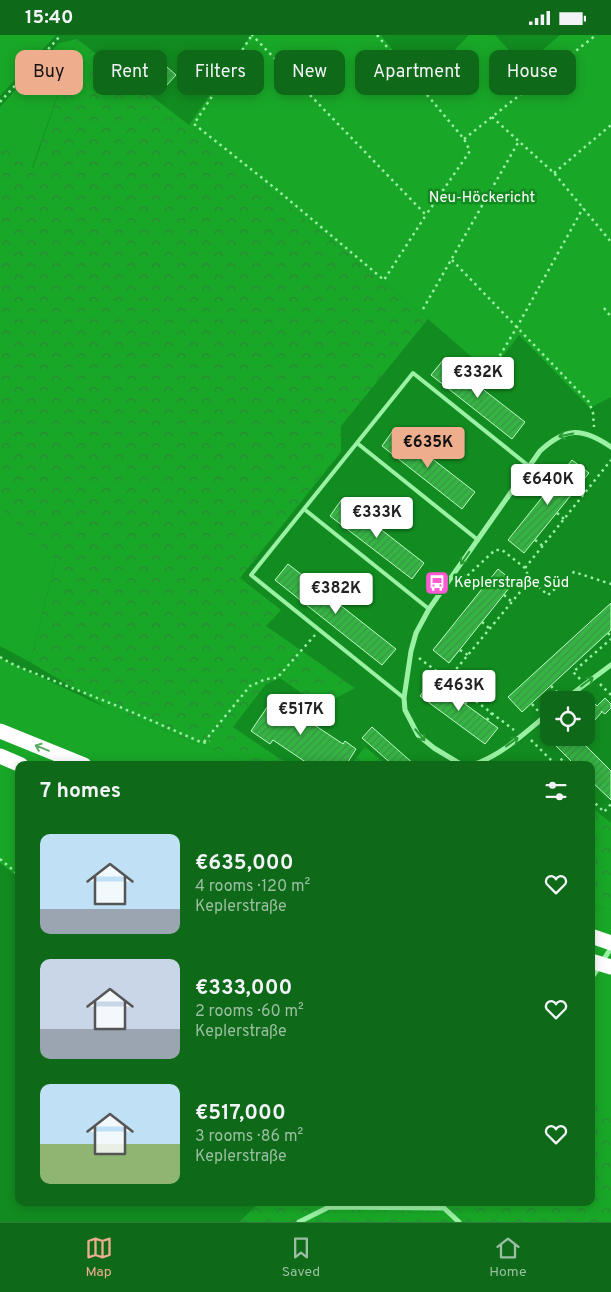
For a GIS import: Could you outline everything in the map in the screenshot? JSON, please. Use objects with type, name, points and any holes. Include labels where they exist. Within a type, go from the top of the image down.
[{"type":"highway","points":[[0,731],[74,761]]},
{"type":"highway","points":[[0,756],[15,762]]},
{"type":"highway","points":[[595,937],[611,943]]},
{"type":"highway","points":[[595,962],[611,967]]},
{"type":"street","points":[[455,761],[434,749],[418,735],[405,710],[404,698],[411,651],[416,633],[429,609],[540,451],[552,440],[560,436],[578,433],[595,436],[611,447]]},
{"type":"street","points":[[575,691],[611,665]]},
{"type":"street","points":[[480,761],[495,754],[540,720]]},
{"type":"street","points":[[595,973],[611,948]]},
{"type":"street","points":[[299,1222],[329,1207],[444,1208],[459,1222]]},
{"type":"lane","points":[[404,698],[251,575],[413,373],[530,467]]},
{"type":"lane","points":[[357,443],[478,540]]},
{"type":"lane","points":[[304,509],[429,609]]},
{"type":"path","points":[[0,102],[61,35]]},
{"type":"path","points":[[377,35],[464,139],[470,151],[384,280],[194,123],[252,35],[426,215]]},
{"type":"path","points":[[464,139],[596,35]]},
{"type":"path","points":[[492,117],[554,173],[611,242]]},
{"type":"path","points":[[554,173],[611,125]]},
{"type":"path","points":[[424,309],[519,141]]},
{"type":"path","points":[[493,367],[583,207]]},
{"type":"path","points":[[452,260],[589,402],[594,413],[595,436]]},
{"type":"path","points":[[604,308],[611,317]]},
{"type":"path","points":[[525,568],[611,460]]},
{"type":"path","points":[[578,486],[585,492]]},
{"type":"path","points":[[557,513],[564,519]]},
{"type":"path","points":[[535,540],[543,546]]},
{"type":"path","points":[[457,571],[466,577],[495,550],[502,550],[525,568],[530,580],[548,595],[574,572],[611,583]]},
{"type":"path","points":[[443,687],[530,580]]},
{"type":"path","points":[[504,595],[512,602]]},
{"type":"path","points":[[482,623],[490,629]]},
{"type":"path","points":[[203,743],[250,686],[266,679],[277,678],[319,630]]},
{"type":"path","points":[[573,672],[611,638],[608,633]]},
{"type":"path","points":[[460,649],[468,655]]},
{"type":"path","points":[[411,651],[492,713],[523,734],[552,761]]},
{"type":"path","points":[[589,651],[593,655]]},
{"type":"path","points":[[0,657],[14,665],[120,707],[203,743],[210,741]]},
{"type":"path","points":[[570,668],[584,684]]},
{"type":"path","points":[[593,677],[611,695]]},
{"type":"path","points":[[465,703],[470,696]]},
{"type":"path","points":[[487,719],[492,713]]},
{"type":"path","points":[[560,761],[566,755]]},
{"type":"path","points":[[595,803],[604,812],[611,805]]},
{"type":"path","points":[[0,859],[15,872]]},
{"type":"green space","points":[[0,35],[56,35],[42,50],[15,50],[15,80],[0,96]]},
{"type":"green space","name":"Neu-Höckericht","points":[[251,35],[381,35],[393,50],[355,50],[355,95],[479,95],[479,50],[455,50],[469,35],[495,35],[509,50],[489,50],[489,95],[576,95],[576,50],[543,50],[560,35],[611,35],[611,397],[590,408],[519,335],[490,373],[428,319],[189,125],[210,95],[264,95],[264,50],[241,50]]},
{"type":"green space","points":[[77,39],[73,50],[53,50],[59,43]]},
{"type":"green space","points":[[77,39],[93,51],[93,95],[150,95],[428,319],[341,426],[341,452],[240,578],[281,610],[266,626],[355,688],[320,706],[280,678],[266,684],[233,727],[285,761],[243,761],[109,709],[30,662],[56,560],[0,507],[0,154],[9,146],[33,168],[58,95],[83,95],[83,50],[73,50]]},
{"type":"green space","points":[[15,91],[15,95],[57,95],[32,168],[9,146],[0,154],[0,107]]},
{"type":"green space","points":[[0,507],[56,559],[30,662],[0,646]]},
{"type":"green space","points":[[0,658],[109,709],[243,761],[15,761],[15,875],[0,863]]},
{"type":"green space","points":[[365,747],[382,761],[354,761]]},
{"type":"green space","points":[[595,810],[611,823],[611,910],[595,904]]},
{"type":"green space","points":[[595,904],[611,910],[611,1105],[609,1105],[595,1157]]},
{"type":"green space","points":[[595,1099],[611,1105],[611,1222],[239,1222],[256,1206],[595,1206]]},
{"type":"building","points":[[167,67],[176,75],[167,85]]},
{"type":"building","points":[[444,359],[525,422],[512,439],[431,375]]},
{"type":"building","points":[[394,429],[475,492],[462,509],[382,446]]},
{"type":"building","points":[[572,460],[589,473],[524,553],[508,540]]},
{"type":"building","points":[[342,499],[424,563],[412,579],[330,516]]},
{"type":"building","points":[[288,564],[396,649],[382,665],[275,580]]},
{"type":"building","points":[[498,569],[514,582],[449,663],[433,650]]},
{"type":"building","points":[[611,603],[611,630],[545,691],[540,691],[540,695],[522,712],[508,697]]},
{"type":"building","points":[[432,680],[498,728],[485,744],[420,696]]},
{"type":"building","points":[[276,694],[295,706],[292,710],[343,744],[345,741],[356,749],[348,761],[304,761],[273,740],[270,744],[251,731]]},
{"type":"building","points":[[605,698],[611,704],[611,708],[605,714],[601,711],[595,720],[595,704],[597,706]]},
{"type":"building","points":[[372,727],[410,761],[388,761],[362,738]]},
{"type":"building","points":[[556,746],[586,746],[611,771],[611,800],[595,785],[595,761],[571,761]]},
{"type":"place","name":"Keplerstraße Süd","points":[[437,583]]}]
